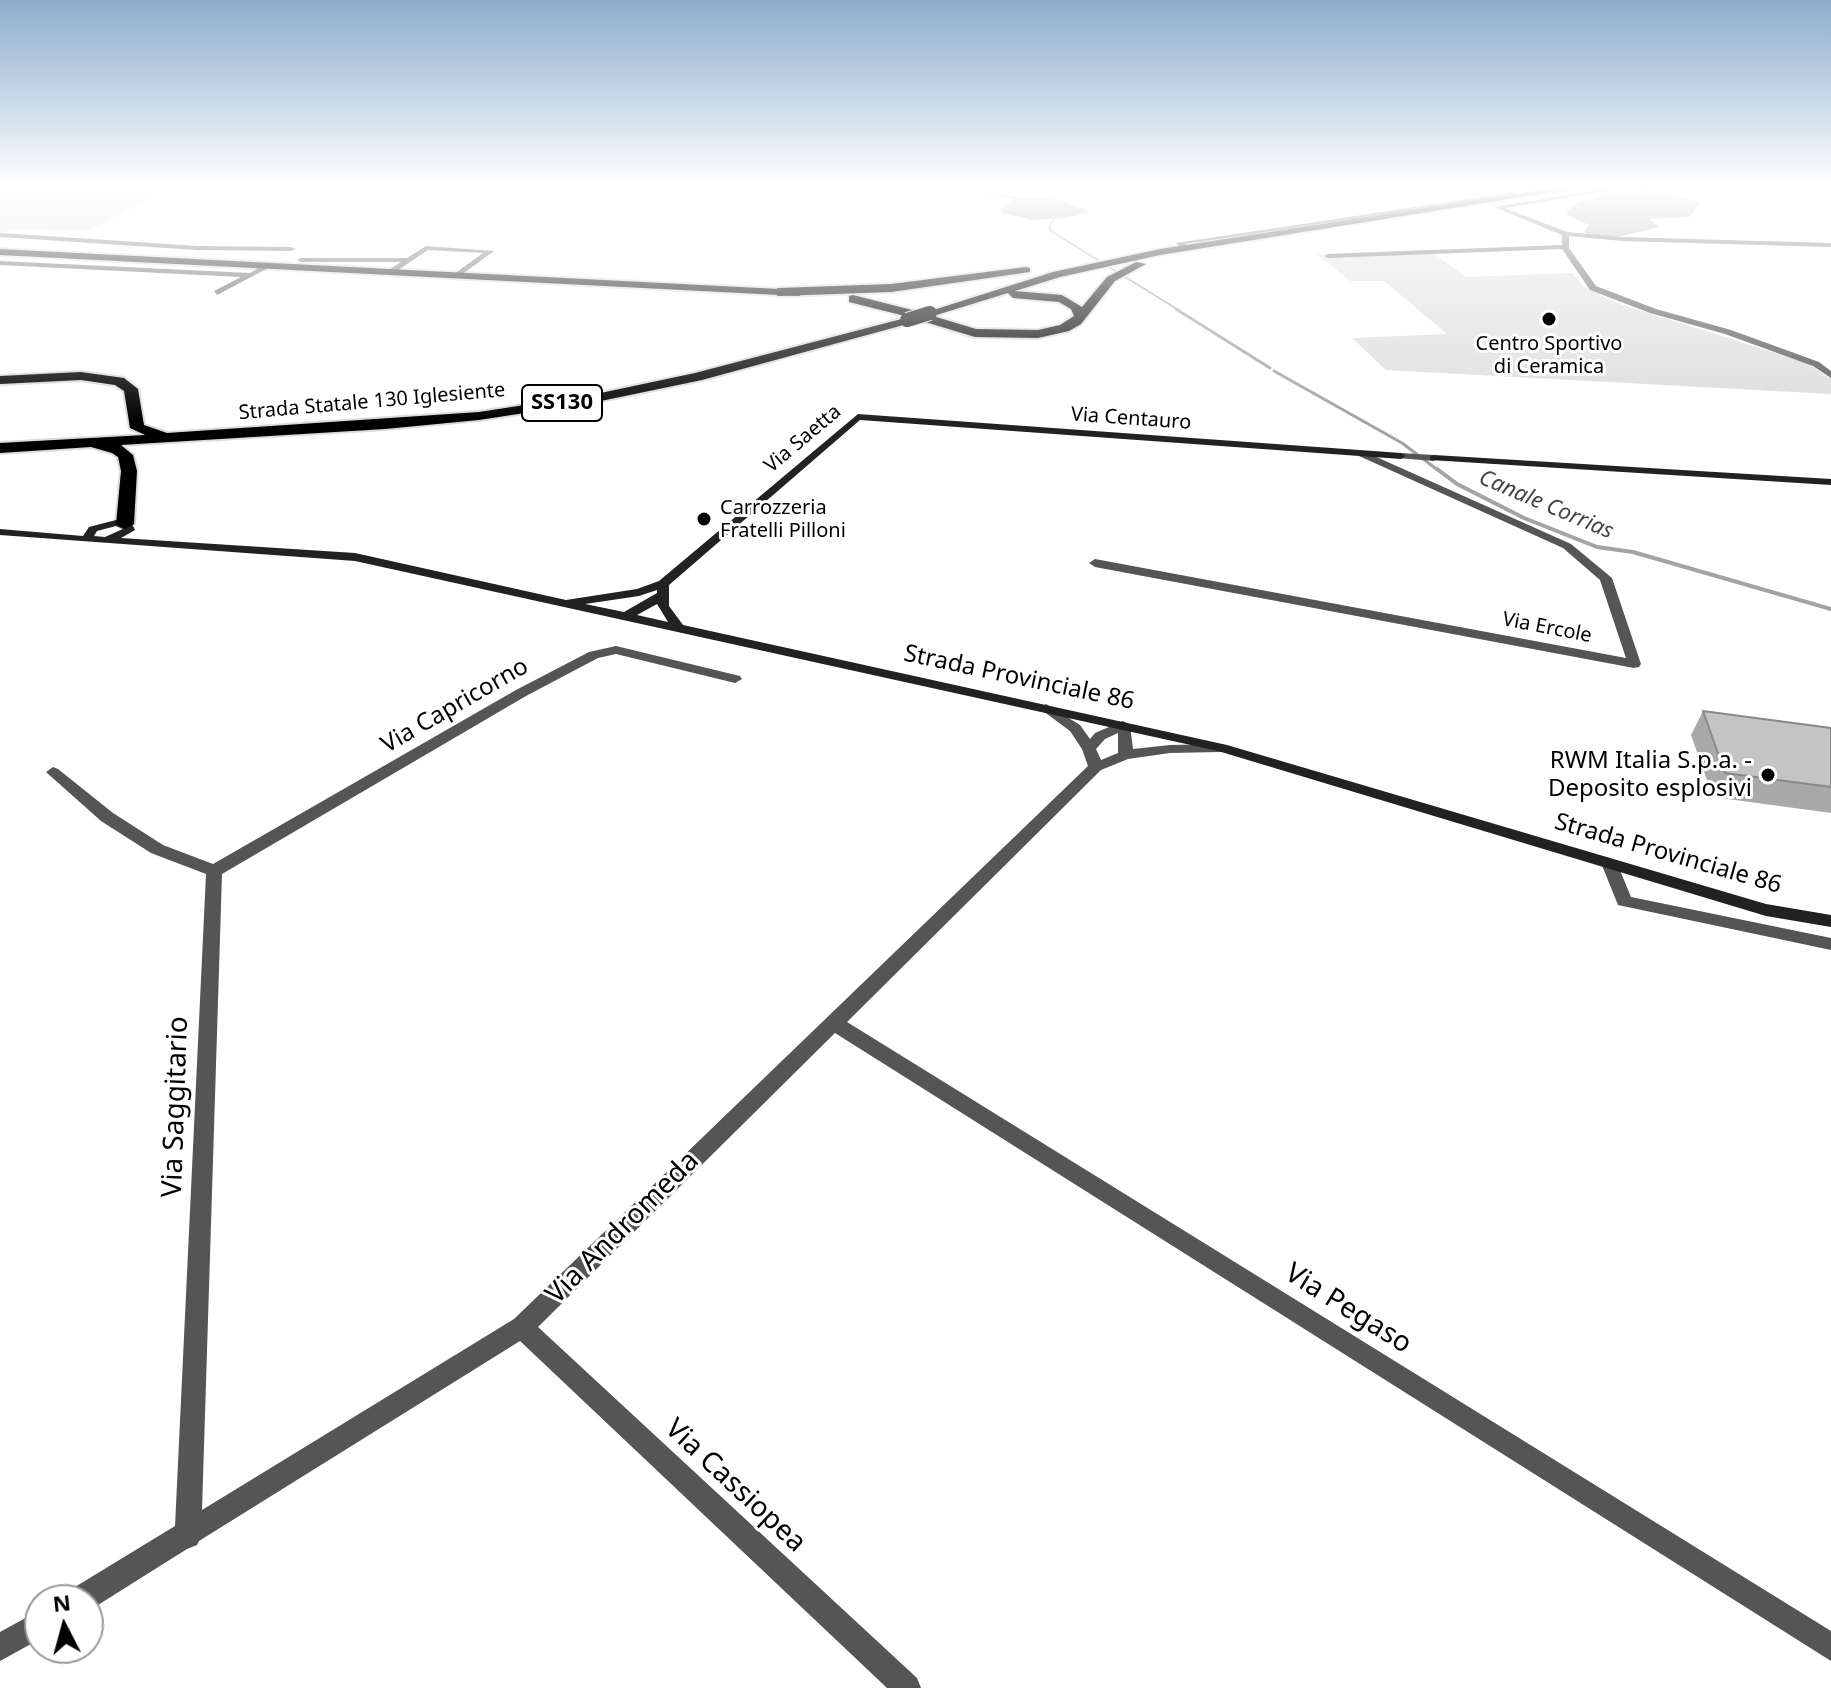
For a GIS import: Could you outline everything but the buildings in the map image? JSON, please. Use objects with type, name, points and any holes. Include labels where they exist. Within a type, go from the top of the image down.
[{"type":"highway","points":[[778,292],[904,287],[1080,265]]},
{"type":"highway","name":"Strada Statale 130 Iglesiente","points":[[0,448],[479,416],[596,398],[710,374],[808,348],[1084,265]]},
{"type":"highway","points":[[778,292],[880,304],[959,329],[993,335],[1052,332],[1081,318],[1104,286],[1119,274],[1140,265]]},
{"type":"highway","points":[[932,312],[1000,295],[1022,293],[1062,299],[1076,307],[1081,318]]},
{"type":"highway","points":[[830,341],[848,319]]},
{"type":"highway","points":[[0,380],[81,376],[111,379],[131,389],[134,397],[123,419],[68,439],[0,448]]},
{"type":"highway","points":[[123,419],[137,428],[159,434],[310,429]]},
{"type":"highway","points":[[129,471],[153,453],[173,446],[310,429]]},
{"type":"highway","points":[[0,448],[108,447],[125,455],[129,471],[127,520],[98,534]]},
{"type":"main road","points":[[245,265],[778,292]]},
{"type":"street","points":[[124,265],[250,275]]},
{"type":"street","points":[[392,272],[403,265]]},
{"type":"street","points":[[457,276],[472,265]]},
{"type":"street","points":[[1577,265],[1593,288],[1653,311],[1728,332],[1816,364],[1831,375]]},
{"type":"street","points":[[217,293],[268,266]]},
{"type":"street","name":"Via Centauro","points":[[858,417],[1363,454],[1831,482]]},
{"type":"street","name":"Via Saetta","points":[[624,617],[662,590],[858,417]]},
{"type":"street","name":"Via Ercole","points":[[1095,563],[1634,664],[1606,578],[1567,546],[1363,454]]},
{"type":"street","points":[[98,534],[127,520]]},
{"type":"street","name":"Strada Provinciale 86","points":[[127,520],[182,546]]},
{"type":"street","name":"Strada Provinciale 86","points":[[0,532],[43,536],[98,534],[182,546],[355,557],[1222,748],[1766,910],[1831,921]]},
{"type":"street","points":[[662,590],[663,606],[679,628]]},
{"type":"street","name":"Via Saetta","points":[[561,604],[662,590]]},
{"type":"street","points":[[624,617],[627,602],[639,592]]},
{"type":"street","name":"Via Capricorno","points":[[214,871],[507,701],[594,655],[616,650],[735,679]]},
{"type":"street","points":[[1046,708],[1075,728],[1093,758]]},
{"type":"street","points":[[1123,725],[1127,743],[1125,755]]},
{"type":"street","name":"Via Andromeda","points":[[104,1586],[522,1327],[832,1022],[1093,758],[1100,736],[1123,725]]},
{"type":"street","name":"Via Andromeda","points":[[1093,758],[1170,749],[1222,748]]},
{"type":"street","points":[[53,772],[107,817],[157,849],[214,871]]},
{"type":"street","points":[[1609,863],[1624,901],[1831,944]]},
{"type":"street","name":"Via Saggitario","points":[[188,1536],[214,871]]},
{"type":"street","name":"Via Pegaso","points":[[832,1022],[1831,1647]]},
{"type":"street","name":"Via Cassiopea","points":[[522,1327],[907,1688]]},
{"type":"street","points":[[0,1647],[24,1633]]},
{"type":"shaded area","name":"Centro Sportivo di Ceramica","points":[[1330,265],[1449,265],[1466,277],[1572,273],[1584,287],[1617,303],[1807,363],[1831,379],[1831,394],[1386,370],[1352,338],[1447,334],[1384,281],[1350,281]]},
{"type":"waterway","name":"Canale Corrias","points":[[1105,265],[1180,311]]},
{"type":"waterway","name":"Canale Corrias","points":[[1176,309],[1270,368]]},
{"type":"waterway","name":"Canale Corrias","points":[[1274,371],[1402,443],[1439,471]]},
{"type":"waterway","name":"Canale Corrias","points":[[1437,469],[1457,484],[1524,518],[1597,547],[1633,552],[1831,609]]},
{"type":"place","name":"Centro Sportivo di Ceramica","points":[[1549,319]]},
{"type":"place","name":"Carrozzeria Fratelli Pilloni","points":[[704,519]]},
{"type":"place","name":"RWM Italia S.p.a. - Deposito esplosivi","points":[[1768,775]]}]
